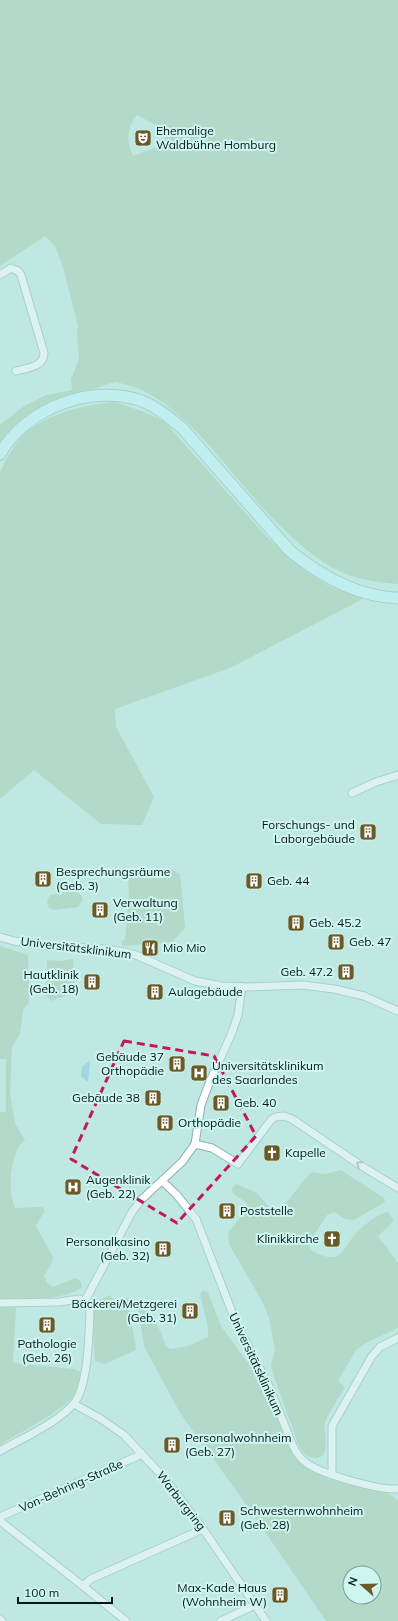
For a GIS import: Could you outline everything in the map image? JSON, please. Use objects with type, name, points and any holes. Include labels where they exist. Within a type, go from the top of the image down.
[{"type":"street","points":[[0,274],[11,268],[18,271],[21,275],[44,353],[43,360],[37,365],[16,371]]},
{"type":"street","points":[[0,454],[18,430],[40,413],[53,407],[75,400],[115,395],[143,402],[168,416],[182,428],[248,505],[290,551],[332,580],[354,589],[376,595],[398,598]]},
{"type":"street","points":[[352,793],[376,782],[398,775]]},
{"type":"street","name":"Universitätsklinikum","points":[[0,937],[14,941],[52,947],[104,949],[124,952],[140,956],[195,981],[222,986],[242,987],[302,985],[334,989],[364,996],[398,1011]]},
{"type":"street","points":[[86,1301],[132,1212],[141,1200],[186,1157],[195,1144],[201,1105],[238,1015],[242,987]]},
{"type":"street","points":[[195,1144],[212,1148],[238,1164],[271,1120],[275,1117],[284,1116],[292,1119],[360,1165],[398,1188]]},
{"type":"street","name":"Universitätsklinikum","points":[[162,1181],[191,1212],[200,1226],[237,1325],[268,1384],[293,1446],[304,1461],[317,1469],[332,1474],[375,1486],[398,1489]]},
{"type":"street","points":[[0,1303],[59,1302],[79,1299],[86,1301],[90,1312],[84,1376],[81,1390],[74,1404],[58,1417],[0,1451]]},
{"type":"street","points":[[332,1474],[332,1426],[372,1356],[380,1347],[398,1338]]},
{"type":"street","name":"Warburgring","points":[[74,1404],[113,1427],[141,1453],[167,1481],[204,1529],[266,1621]]},
{"type":"street","name":"Von-Behring-Straße","points":[[0,1520],[2,1516],[138,1456],[141,1453]]},
{"type":"street","points":[[0,1520],[126,1621]]},
{"type":"street","points":[[83,1586],[91,1579],[204,1529]]},
{"type":"street","points":[[221,1621],[255,1605]]},
{"type":"highlighted area","points":[[124,1041],[214,1056],[256,1136],[177,1223],[71,1159]]},
{"type":"green space","points":[[0,0],[398,0],[398,584],[372,581],[355,577],[331,567],[312,554],[270,516],[200,436],[183,419],[165,404],[146,392],[127,385],[115,382],[66,396],[44,405],[36,409],[13,427],[0,443],[0,425],[24,406],[46,395],[72,390],[71,379],[79,359],[78,326],[63,267],[55,246],[45,236],[0,266]],"holes":[[[137,115],[165,130],[164,145],[133,156],[129,145],[129,130]]]},
{"type":"green space","points":[[114,402],[140,410],[165,422],[266,536],[288,556],[307,572],[329,586],[363,599],[230,668],[115,709],[116,727],[154,797],[142,825],[101,824],[34,770],[0,799],[0,472],[8,456],[19,440],[38,424],[75,409]]},
{"type":"green space","points":[[171,869],[180,874],[185,928],[172,942],[122,946],[122,940],[125,940],[129,894],[128,879]]},
{"type":"green space","points":[[74,891],[81,895],[83,899],[78,907],[55,910],[49,908],[47,901],[50,895]]},
{"type":"green space","points":[[0,946],[28,955],[29,1003],[23,1010],[20,1034],[12,1047],[10,1094],[15,1123],[25,1140],[18,1149],[11,1171],[11,1194],[15,1208],[42,1207],[45,1210],[36,1226],[53,1257],[52,1263],[44,1276],[47,1283],[53,1287],[76,1278],[81,1282],[82,1287],[74,1292],[54,1297],[0,1301],[0,1112],[6,1112],[6,1059],[0,1059]]},
{"type":"green space","points":[[73,959],[75,992],[52,1001],[46,995],[47,960],[60,961]]},
{"type":"green space","points":[[341,1170],[384,1198],[385,1202],[354,1220],[345,1219],[334,1212],[327,1215],[309,1243],[310,1249],[324,1256],[336,1257],[343,1251],[356,1233],[373,1218],[388,1212],[394,1221],[378,1236],[398,1263],[398,1328],[366,1343],[356,1350],[338,1381],[345,1387],[328,1415],[325,1423],[326,1444],[324,1454],[321,1457],[313,1458],[306,1454],[299,1446],[274,1377],[271,1365],[275,1350],[269,1318],[263,1303],[229,1244],[228,1233],[243,1213],[247,1203],[235,1195],[231,1190],[236,1184],[257,1193],[268,1206],[278,1208],[285,1204],[311,1172],[325,1174]]},
{"type":"green space","points":[[203,1290],[208,1292],[221,1326],[266,1388],[291,1448],[302,1465],[329,1479],[390,1494],[398,1501],[398,1621],[326,1621],[248,1507],[180,1413],[144,1346],[138,1308],[144,1310],[153,1318],[166,1346],[170,1349],[188,1346],[208,1337],[208,1328],[200,1294]]},
{"type":"green space","points":[[111,1295],[116,1308],[124,1306],[122,1300],[128,1298],[136,1350],[105,1364],[95,1361],[91,1303]]},
{"type":"green space","points":[[16,1307],[13,1363],[74,1369],[81,1372],[76,1390],[68,1402],[50,1415],[0,1445],[0,1308]]},
{"type":"water","points":[[90,1060],[88,1082],[81,1076],[82,1067]]},
{"type":"place","name":"Ehemalige Waldbühne Homburg","points":[[143,138]]},
{"type":"place","name":"Forschungs- und Laborgebäude","points":[[368,832]]},
{"type":"place","name":"Besprechungsräume (Geb. 3)","points":[[43,879]]},
{"type":"place","name":"Geb. 44","points":[[254,881]]},
{"type":"place","name":"Verwaltung (Geb. 11)","points":[[100,910]]},
{"type":"place","name":"Geb. 45.2","points":[[296,923]]},
{"type":"place","name":"Geb. 47","points":[[336,942]]},
{"type":"place","name":"Mio Mio","points":[[150,948]]},
{"type":"place","name":"Geb. 47.2","points":[[346,972]]},
{"type":"place","name":"Hautklinik (Geb. 18)","points":[[92,982]]},
{"type":"place","name":"Aulagebäude","points":[[155,992]]},
{"type":"place","name":"Gebäude 37 Orthopädie","points":[[177,1064]]},
{"type":"place","name":"Universitätsklinikum des Saarlandes","points":[[199,1073]]},
{"type":"place","name":"Gebäude 38","points":[[153,1098]]},
{"type":"place","name":"Geb. 40","points":[[221,1103]]},
{"type":"place","name":"Orthopädie","points":[[165,1123]]},
{"type":"place","name":"Kapelle","points":[[272,1153]]},
{"type":"place","name":"Augenklinik (Geb. 22)","points":[[73,1187]]},
{"type":"place","name":"Poststelle","points":[[227,1211]]},
{"type":"place","name":"Klinikkirche","points":[[332,1239]]},
{"type":"place","name":"Personalkasino (Geb. 32)","points":[[163,1249]]},
{"type":"place","name":"Bäckerei/Metzgerei (Geb. 31)","points":[[190,1311]]},
{"type":"place","name":"Pathologie (Geb. 26)","points":[[47,1325]]},
{"type":"place","name":"Personalwohnheim (Geb. 27)","points":[[172,1445]]},
{"type":"place","name":"Schwesternwohnheim (Geb. 28)","points":[[227,1518]]},
{"type":"place","name":"Max-Kade Haus (Wohnheim W)","points":[[280,1595]]}]
